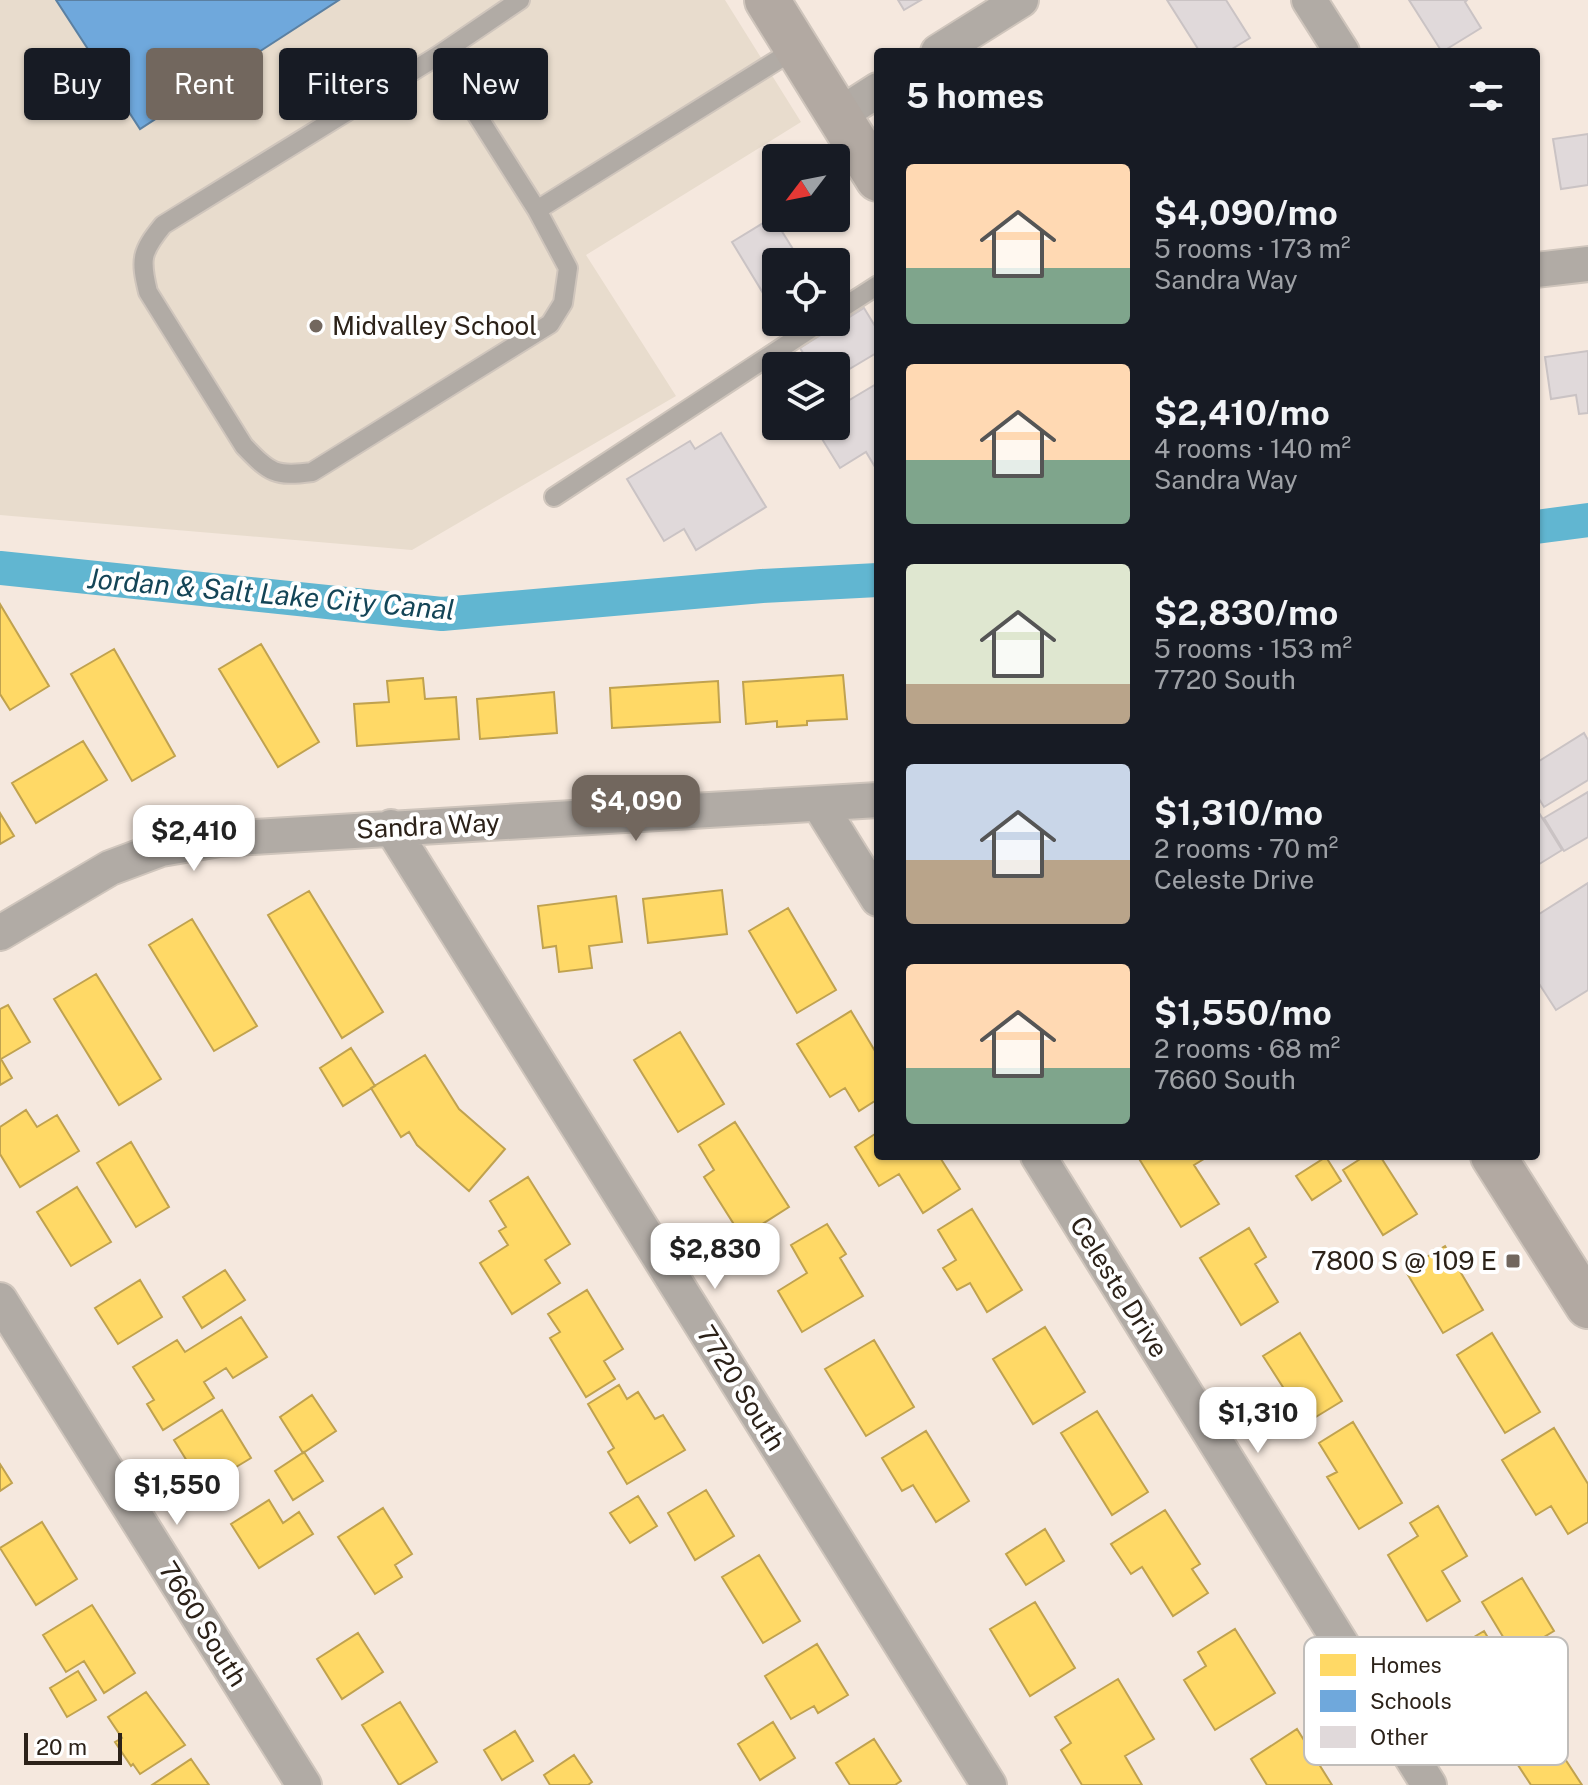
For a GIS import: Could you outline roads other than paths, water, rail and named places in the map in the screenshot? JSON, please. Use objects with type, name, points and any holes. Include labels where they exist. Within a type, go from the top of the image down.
[{"type":"main road","points":[[767,0],[874,172]]},
{"type":"main road","points":[[1496,1160],[1588,1306]]},
{"type":"street","points":[[944,48],[1021,0]]},
{"type":"street","points":[[1309,0],[1339,48]]},
{"type":"street","points":[[839,115],[874,93]]},
{"type":"street","points":[[1540,270],[1588,264]]},
{"type":"street","name":"Sandra Way","points":[[0,933],[110,868],[161,849],[219,839],[874,800]]},
{"type":"street","points":[[819,804],[874,893]]},
{"type":"street","name":"7720 South","points":[[391,827],[989,1785]]},
{"type":"street","name":"Celeste Drive","points":[[1040,1160],[1337,1637]]},
{"type":"street","name":"7660 South","points":[[0,1300],[304,1785]]},
{"type":"street","name":"Celeste Drive","points":[[1417,1765],[1429,1785]]},
{"type":"lane","points":[[449,48],[520,0]]},
{"type":"lane","points":[[537,210],[797,48]]},
{"type":"lane","points":[[433,59],[163,225],[148,244],[142,266],[148,292],[244,446],[262,465],[285,475],[312,472],[550,324],[563,303],[568,268],[537,210],[480,120]]},
{"type":"lane","points":[[850,303],[874,288]]},
{"type":"lane","points":[[554,497],[800,336]]},
{"type":"waterway","name":"Jordan & Salt Lake City Canal","points":[[1540,526],[1588,520]]},
{"type":"waterway","name":"Jordan & Salt Lake City Canal","points":[[0,568],[442,614],[762,586],[874,580]]},
{"type":"place","name":"Midvalley School","points":[[316,326]]},
{"type":"place","name":"7800 S @ 109 E","points":[[1513,1261]]}]
